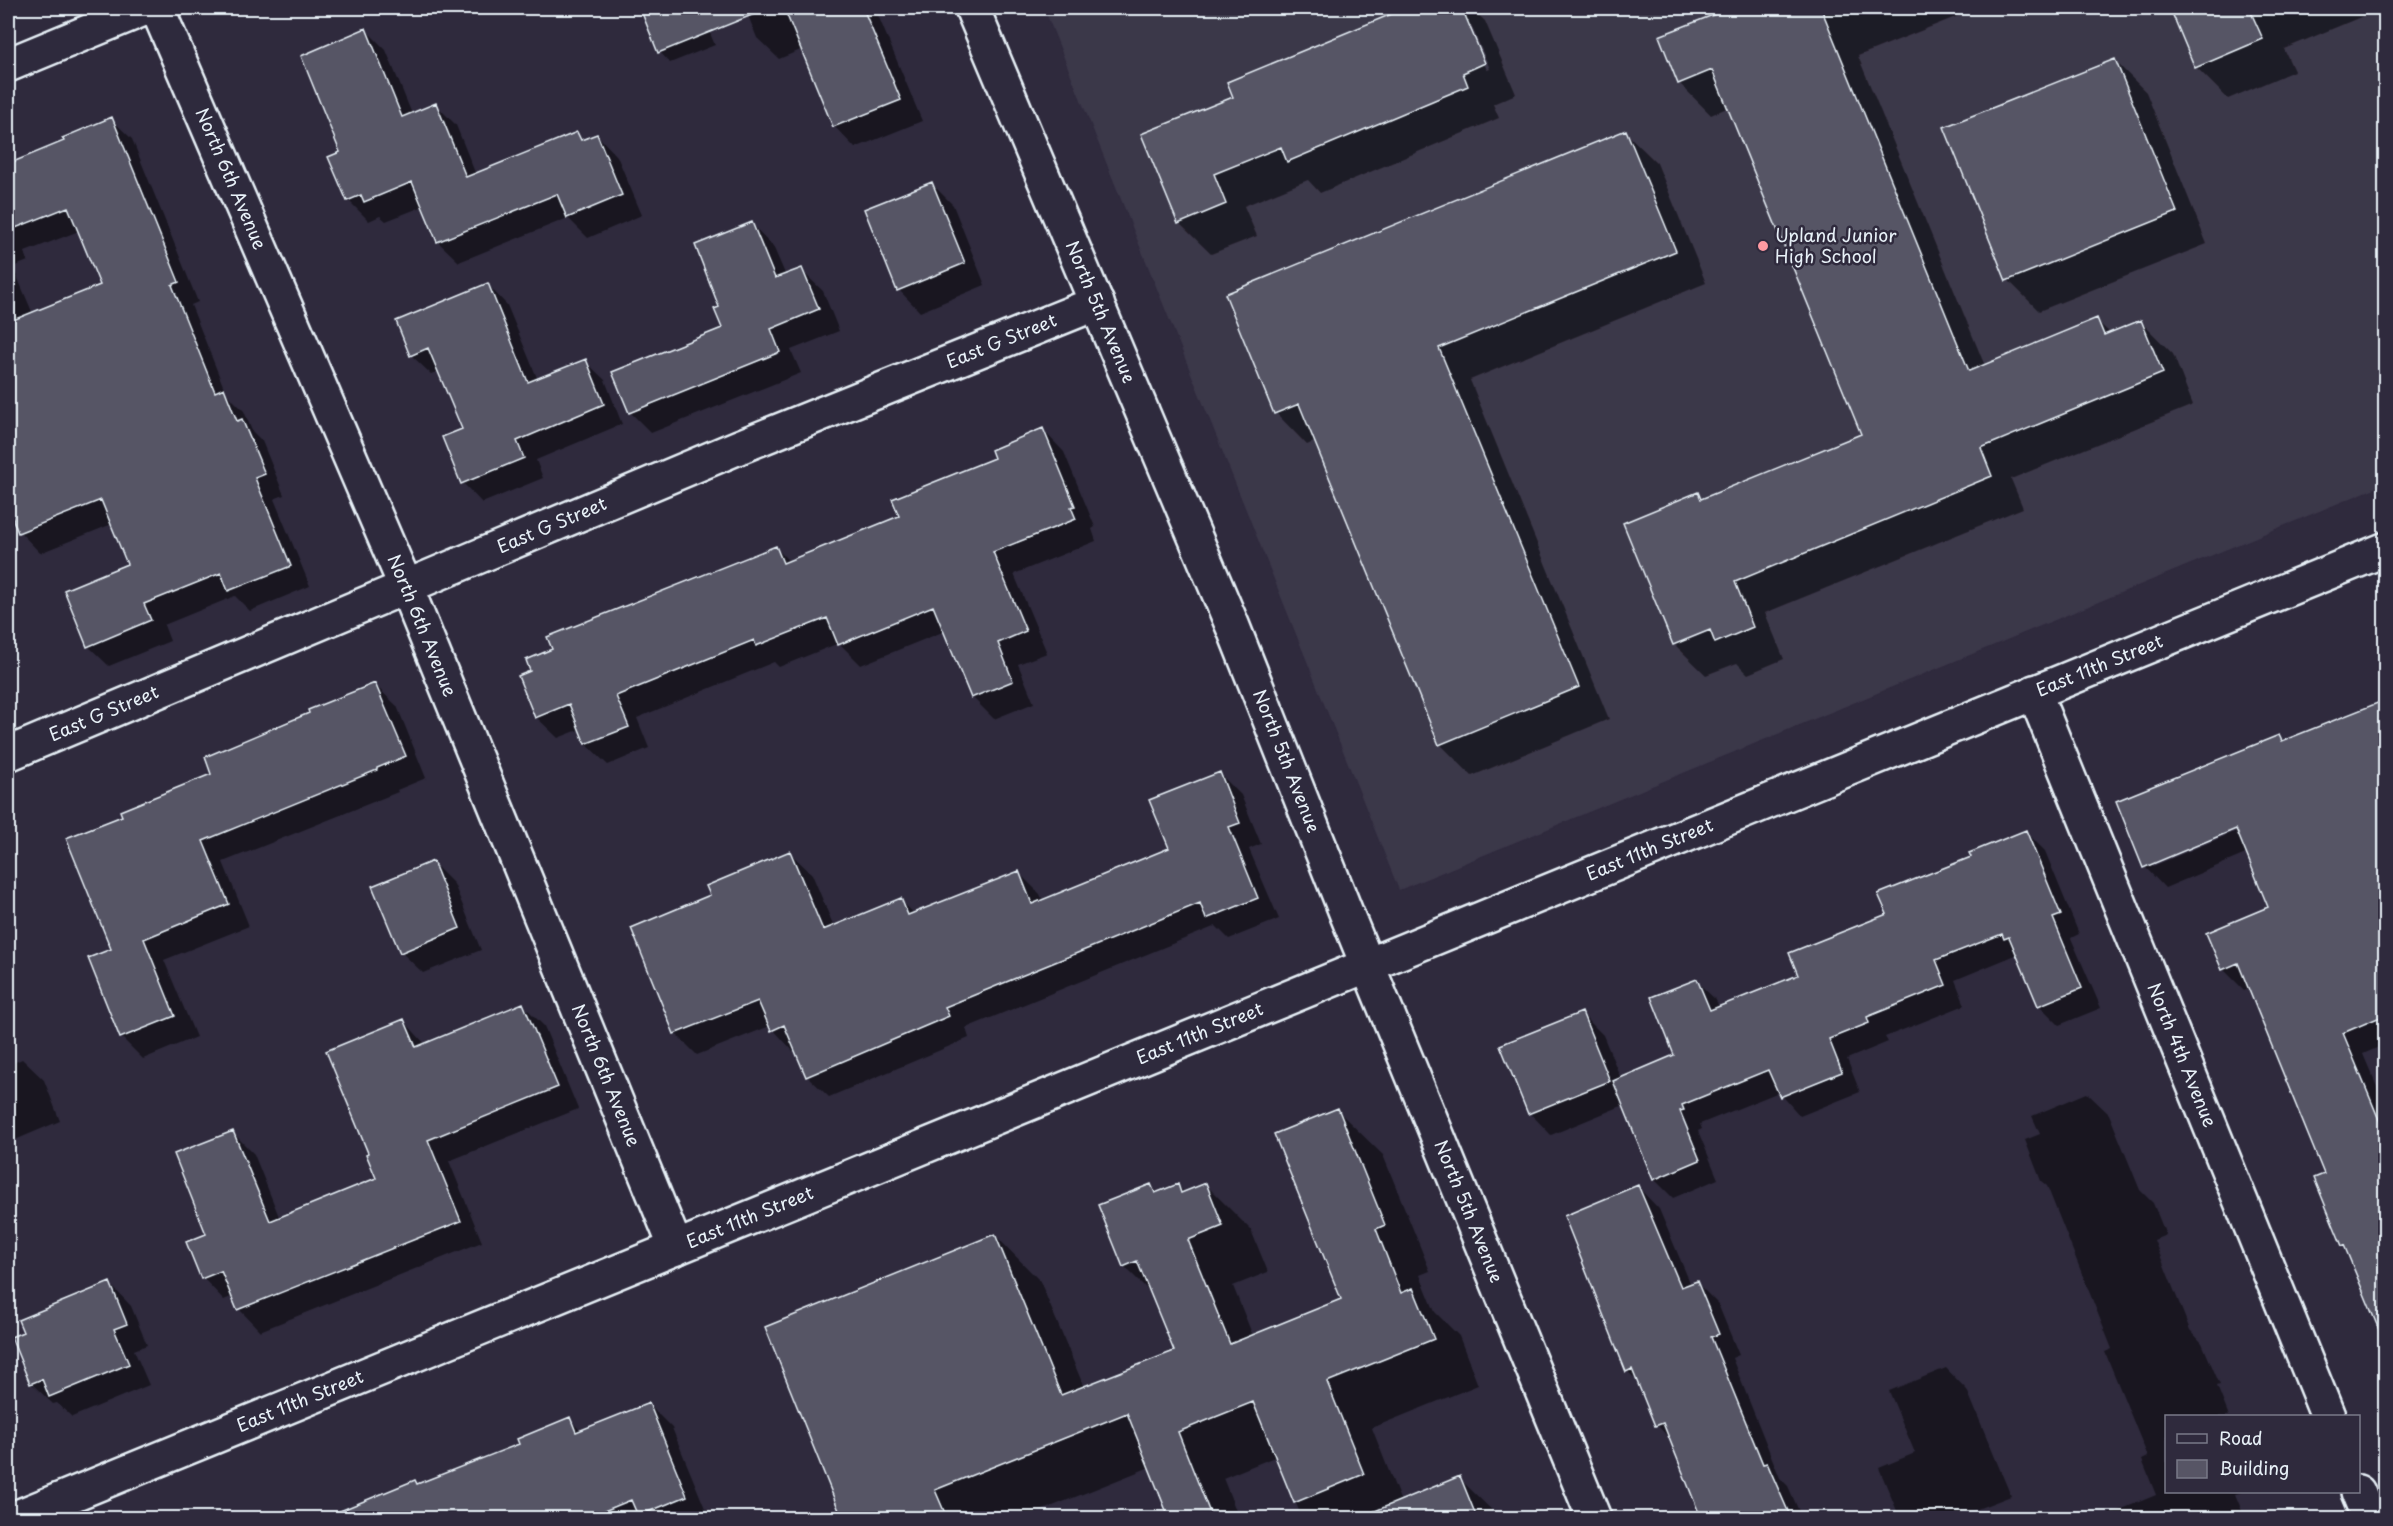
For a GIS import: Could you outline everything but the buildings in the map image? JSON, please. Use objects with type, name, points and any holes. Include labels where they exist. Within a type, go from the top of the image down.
[{"type":"street","points":[[8,64],[146,8]]},
{"type":"street","name":"North 6th Avenue","points":[[157,8],[406,587],[676,1248]]},
{"type":"street","name":"North 5th Avenue","points":[[972,8],[1233,627],[1368,965],[1594,1518]]},
{"type":"street","name":"East G Street","points":[[8,754],[739,447],[1097,303]]},
{"type":"street","name":"East 11th Street","points":[[15,1518],[2385,549]]},
{"type":"street","name":"North 4th Avenue","points":[[2034,692],[2328,1415]]},
{"type":"street","points":[[2359,1493],[2369,1518]]},
{"type":"shaded area","name":"Upland Junior High School","points":[[1044,8],[2385,8],[2385,484],[1399,890]]},
{"type":"place","name":"Upland Junior High School","points":[[1763,246]]}]
